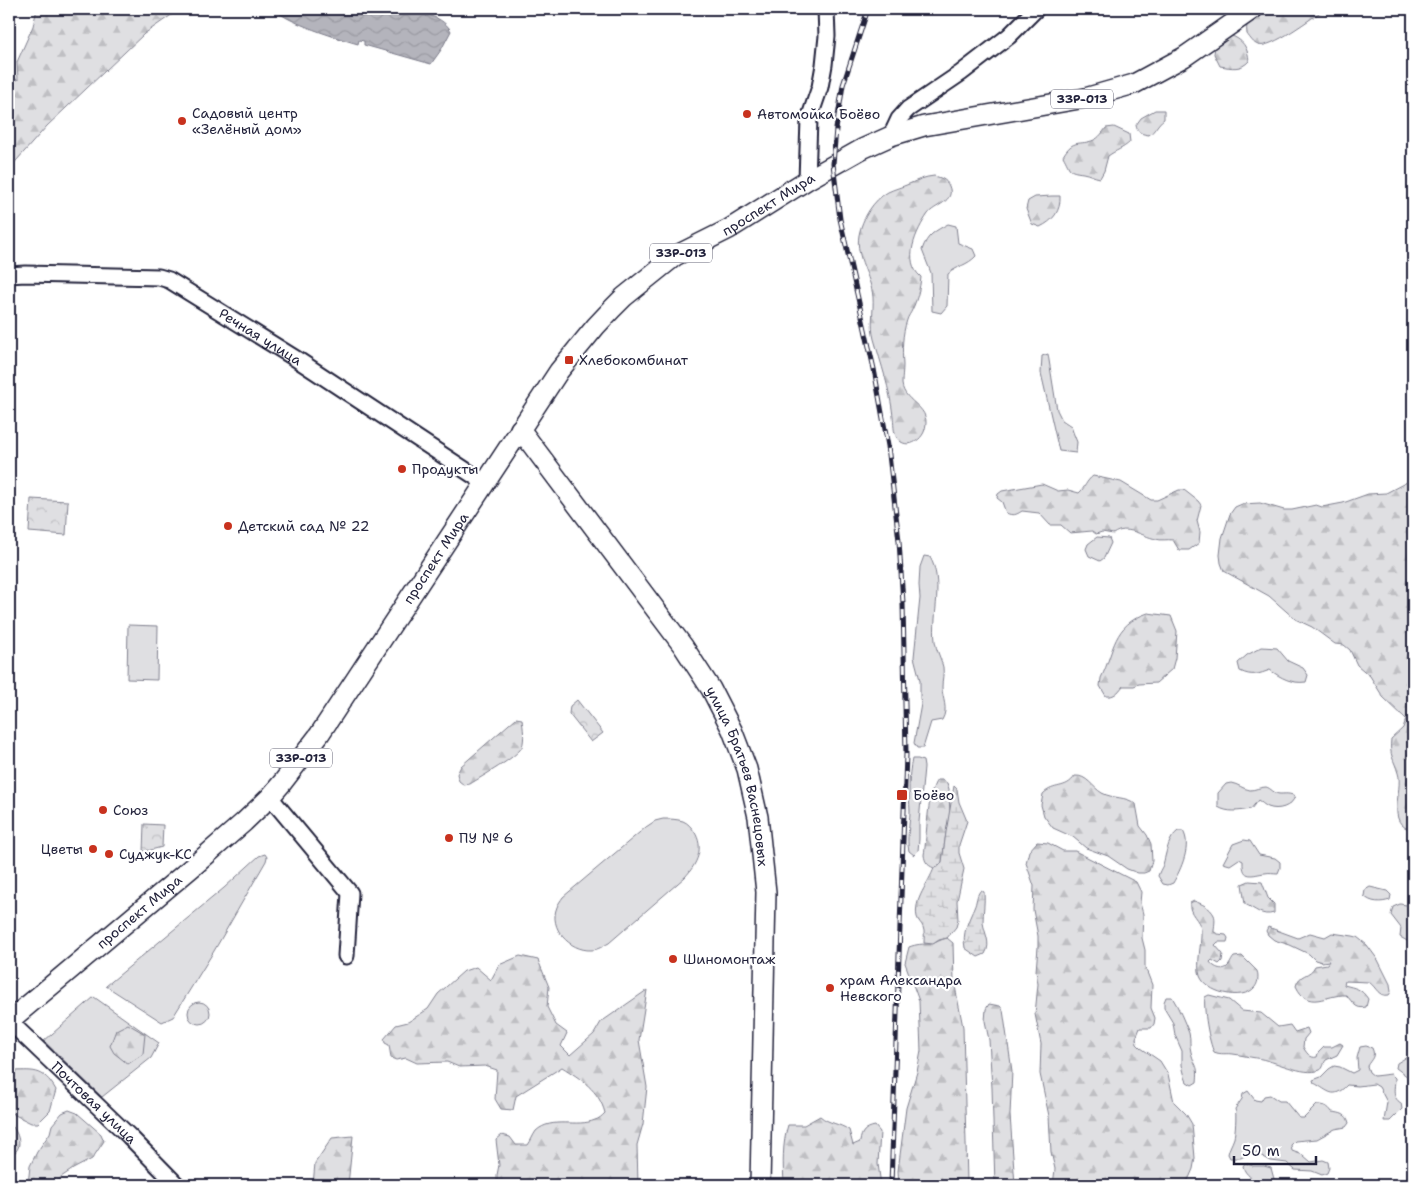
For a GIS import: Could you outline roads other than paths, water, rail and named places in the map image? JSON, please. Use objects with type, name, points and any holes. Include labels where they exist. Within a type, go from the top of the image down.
[{"type":"main road","name":"33Р-013","points":[[891,136],[924,126],[1085,98],[1127,86],[1152,75],[1184,57],[1253,9]]},
{"type":"main road","name":"проспект Мира","points":[[9,1021],[196,864],[270,797],[318,735],[559,371],[596,326],[624,297],[675,256],[729,229],[807,180],[862,149],[891,136]]},
{"type":"main road","name":"улица Братьев Васнецовых","points":[[520,429],[683,646],[711,689],[732,730],[747,769],[758,817],[766,892],[760,1185]]},
{"type":"street","points":[[807,180],[810,119],[820,87],[824,65],[827,36],[826,9]]},
{"type":"street","points":[[891,136],[899,119],[908,109],[961,73],[1009,36],[1036,9]]},
{"type":"street","name":"Речная улица","points":[[9,275],[159,277],[169,280],[298,360],[485,483]]},
{"type":"street","points":[[270,797],[350,893],[346,956]]},
{"type":"street","name":"Почтовая улица","points":[[9,1021],[129,1136],[177,1185]]},
{"type":"water","points":[[274,9],[418,9],[423,11],[426,16],[440,20],[451,31],[431,64],[364,45],[364,41],[359,40],[358,44],[326,34],[290,20]]},
{"type":"railway","points":[[868,9],[843,85],[833,164],[840,219],[874,369],[888,446],[899,541],[903,603],[906,754],[891,1185]]},
{"type":"place","name":"Автомойка Боёво","points":[[747,114]]},
{"type":"place","name":"Садовый центр «Зелёный дом»","points":[[182,121]]},
{"type":"place","name":"Хлебокомбинат","points":[[569,360]]},
{"type":"place","name":"Продукты","points":[[402,469]]},
{"type":"place","name":"Детский сад № 22","points":[[228,526]]},
{"type":"place","name":"Боёво","points":[[902,795]]},
{"type":"place","name":"Союз","points":[[103,810]]},
{"type":"place","name":"ПУ № 6","points":[[449,838]]},
{"type":"place","name":"Цветы","points":[[93,849]]},
{"type":"place","name":"Суджук-КС","points":[[109,854]]},
{"type":"place","name":"Шиномонтаж","points":[[673,959]]},
{"type":"place","name":"храм Александра Невского","points":[[830,988]]}]
